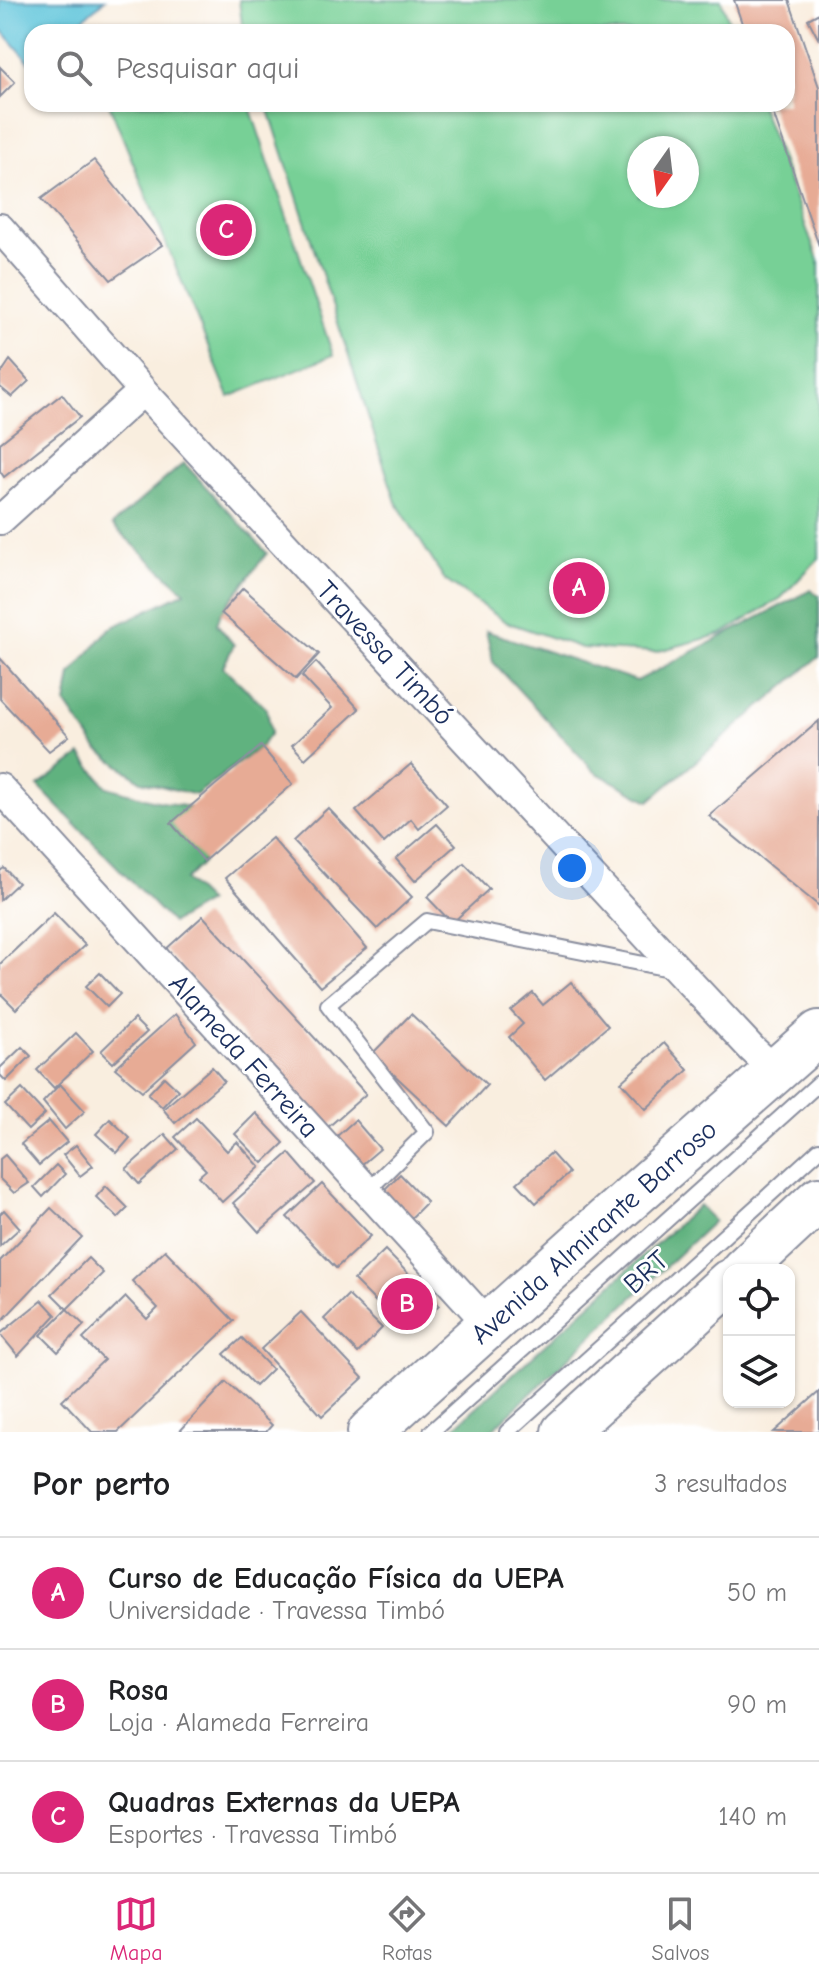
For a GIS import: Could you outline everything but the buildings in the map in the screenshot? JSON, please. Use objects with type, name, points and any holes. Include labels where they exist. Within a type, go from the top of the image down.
[{"type":"highway","name":"Avenida Almirante Barroso","points":[[370,1432],[819,1033]]},
{"type":"highway","points":[[749,1264],[819,1199]]},
{"type":"highway","points":[[564,1432],[723,1287]]},
{"type":"street","name":"Travessa Timbó","points":[[0,228],[143,391],[679,971],[777,1072]]},
{"type":"street","points":[[0,520],[143,391]]},
{"type":"street","name":"Alameda Ferreira","points":[[0,788],[489,1325]]},
{"type":"lane","points":[[367,1191],[427,1132],[328,1005],[427,921],[679,971]]},
{"type":"lane","name":"BRT","points":[[431,1432],[819,1083]]},
{"type":"lane","name":"BRT","points":[[507,1432],[819,1150]]},
{"type":"green space","points":[[239,0],[721,0],[730,24],[242,24]]},
{"type":"green space","points":[[112,112],[252,112],[333,355],[229,397]]},
{"type":"green space","points":[[270,112],[763,112],[819,262],[819,558],[781,598],[722,634],[655,652],[582,648],[506,622],[445,580],[396,502]]},
{"type":"green space","points":[[184,463],[267,553],[221,613],[217,624],[234,645],[223,667],[267,709],[271,733],[261,746],[196,795],[141,781],[97,749],[66,704],[71,674],[109,629],[185,592],[112,525]]},
{"type":"green space","points":[[811,590],[819,596],[819,657],[649,801],[595,772],[493,662],[486,631],[637,681]]},
{"type":"green space","points":[[81,755],[107,787],[190,807],[204,861],[185,880],[208,902],[172,923],[38,786]]},
{"type":"green space","points":[[699,1205],[714,1221],[490,1432],[449,1432]]},
{"type":"water","points":[[0,0],[105,0],[77,24],[24,24],[24,56],[0,28]]},
{"type":"place","name":"Quadras Externas da UEPA","points":[[226,230]]},
{"type":"place","name":"Curso de Educação Física da UEPA","points":[[579,588]]},
{"type":"place","name":"Rosa","points":[[407,1304]]}]
